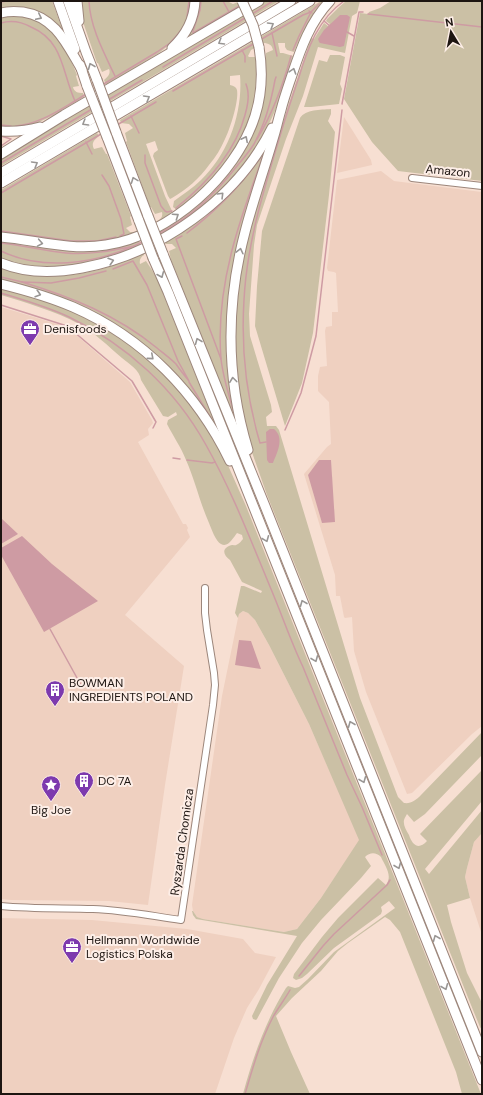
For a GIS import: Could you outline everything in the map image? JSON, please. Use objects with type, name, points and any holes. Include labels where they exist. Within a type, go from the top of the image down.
[{"type":"highway","points":[[58,1],[87,86],[138,221],[168,292],[482,1080]]},
{"type":"highway","points":[[68,1],[148,216],[482,1052]]},
{"type":"highway","points":[[77,1],[78,16],[86,52]]},
{"type":"highway","points":[[150,64],[169,50],[184,35],[192,20],[195,1]]},
{"type":"highway","points":[[1,237],[72,247],[92,247],[118,243],[137,237],[158,227],[177,215],[201,196],[218,179],[233,160],[246,137],[257,110],[261,90],[262,67],[259,47],[253,25],[242,1]]},
{"type":"highway","points":[[1,154],[150,64],[259,1]]},
{"type":"highway","points":[[1,173],[291,1]]},
{"type":"highway","points":[[1,183],[310,1]]},
{"type":"highway","points":[[265,506],[245,441],[238,410],[232,364],[231,328],[234,287],[245,231],[281,108],[304,39],[316,18],[330,1]]},
{"type":"highway","points":[[1,13],[16,11],[29,13],[39,16],[49,22],[60,33],[82,70]]},
{"type":"highway","points":[[1,263],[20,269],[44,272],[73,270],[116,260],[160,240],[179,229],[204,211],[232,184],[264,144],[281,108]]},
{"type":"highway","points":[[1,131],[22,132],[43,126],[63,116]]},
{"type":"highway","points":[[1,284],[74,307],[99,320],[129,339],[162,366],[184,389],[204,415],[217,436],[251,502]]},
{"type":"street","name":"Amazon","points":[[412,178],[482,186]]},
{"type":"street","name":"Ryszarda Chomicza","points":[[1,906],[38,909],[94,909],[181,920],[215,685],[206,630],[205,588]]},
{"type":"shaded area","points":[[1,1],[52,1],[63,31],[55,24],[1,10]]},
{"type":"shaded area","points":[[80,1],[192,1],[190,16],[175,40],[159,53],[106,85],[104,80],[109,75],[110,70],[109,69],[102,72],[97,63],[83,22]]},
{"type":"shaded area","points":[[198,1],[227,1],[233,4],[238,2],[241,7],[186,40]]},
{"type":"shaded area","points":[[265,1],[279,1],[1,166],[1,157]]},
{"type":"shaded area","points":[[321,1],[325,1],[307,25],[294,52],[287,50],[285,43],[278,43],[280,53],[293,56],[277,106],[264,134],[248,159],[209,202],[194,214],[162,235],[160,231],[195,206],[227,175],[240,158],[251,139],[259,119],[264,98],[266,53],[273,50],[270,45],[263,43],[262,36]]},
{"type":"shaded area","points":[[346,1],[360,1],[357,13],[352,16],[345,53],[318,47],[303,96],[286,139],[257,225],[249,314],[250,336],[271,405],[272,412],[266,417],[267,426],[276,426],[279,430],[360,698],[398,797],[404,803],[411,802],[417,798],[482,732],[482,755],[425,814],[414,822],[407,814],[404,819],[404,826],[412,841],[416,845],[421,846],[424,844],[427,841],[420,834],[482,770],[482,801],[425,869],[429,874],[482,810],[482,833],[474,842],[465,877],[470,898],[447,905],[467,973],[482,1003],[482,1030],[267,495],[247,438],[236,373],[235,311],[246,241],[311,38],[314,39],[324,23],[328,26],[330,24],[326,21],[327,19]]},
{"type":"shaded area","points":[[391,1],[482,1],[482,181],[398,171],[372,142],[344,99],[360,13],[368,14],[369,12],[380,8]]},
{"type":"shaded area","points":[[10,15],[36,20],[54,33],[67,52],[77,75],[79,86],[73,87],[74,90],[79,93],[83,93],[84,97],[52,116],[35,124],[23,127],[1,127],[1,17]]},
{"type":"shaded area","points":[[340,15],[347,15],[350,17],[344,46],[340,47],[320,43],[318,39],[324,30]]},
{"type":"shaded area","points":[[254,41],[255,48],[251,50],[248,56],[257,57],[258,88],[250,120],[233,153],[218,173],[195,196],[177,210],[173,207],[174,201],[201,180],[211,169],[226,145],[232,131],[239,103],[240,75],[230,76],[230,85],[235,87],[237,90],[237,101],[234,115],[220,149],[212,162],[197,179],[170,199],[153,156],[158,150],[155,141],[146,144],[172,211],[172,213],[157,223],[157,221],[162,217],[162,212],[155,214],[150,207],[126,142],[125,133],[133,128],[129,124],[121,123],[120,120]]},
{"type":"shaded area","points":[[330,55],[340,55],[345,57],[340,84],[342,89],[339,104],[304,107],[319,60],[327,62]]},
{"type":"shaded area","points":[[331,109],[331,114],[328,121],[335,132],[313,333],[302,383],[285,426],[255,326],[262,231],[300,118],[310,111]]},
{"type":"shaded area","points":[[344,117],[371,160],[372,165],[337,173]]},
{"type":"shaded area","points":[[97,133],[99,136],[94,142],[93,147],[94,149],[102,147],[107,154],[131,216],[132,225],[126,228],[130,232],[136,232],[120,238],[86,243],[52,241],[1,233],[1,190]]},
{"type":"shaded area","points":[[266,145],[267,146],[233,269],[238,427],[171,260],[169,251],[176,248],[172,244],[166,244],[165,242],[198,221],[218,205],[245,176]]},
{"type":"shaded area","points":[[381,171],[394,181],[482,192],[482,726],[412,793],[407,794],[366,692],[354,651],[352,617],[344,617],[340,596],[336,596],[335,575],[304,474],[331,444],[329,402],[318,391],[318,376],[320,367],[327,366],[326,327],[332,326],[332,312],[338,312],[336,273],[328,271],[327,268],[337,180]]},
{"type":"shaded area","points":[[1,241],[95,250],[114,248],[139,241],[141,246],[81,264],[34,267],[18,265],[1,259]]},
{"type":"shaded area","points":[[144,253],[140,260],[140,264],[146,261],[159,283],[218,431],[125,333],[1,280],[1,268],[37,276],[74,275],[110,267]]},
{"type":"shaded area","points":[[1,287],[67,309],[99,324],[123,339],[160,370],[194,407],[223,454],[246,506],[481,1094],[462,1094],[456,1072],[400,932],[390,920],[385,917],[338,951],[321,971],[292,998],[276,1016],[310,1094],[243,1094],[261,1039],[272,1013],[286,988],[288,986],[295,988],[299,987],[334,952],[395,908],[389,901],[381,907],[381,914],[334,948],[302,978],[296,980],[293,978],[294,974],[338,918],[378,878],[386,885],[389,874],[379,855],[371,853],[365,857],[371,866],[302,943],[279,978],[257,1019],[253,1019],[252,1016],[267,985],[297,936],[196,919],[192,911],[197,917],[203,919],[284,932],[297,929],[321,898],[359,840],[309,724],[269,645],[255,620],[248,613],[243,611],[239,614],[238,618],[235,613],[241,586],[261,593],[262,591],[242,582],[224,552],[228,546],[240,543],[243,539],[242,535],[237,533],[228,544],[224,545],[217,541],[214,535],[184,455],[167,424],[168,420],[177,415],[176,412],[168,417],[163,416],[141,380],[139,373],[90,331],[60,315],[1,295]]},
{"type":"shaded area","points":[[1,307],[67,327],[130,382],[153,423],[148,429],[149,435],[138,442],[183,524],[186,524],[188,528],[187,530],[190,537],[125,615],[184,666],[148,905],[109,901],[1,899]]},
{"type":"shaded area","points":[[270,429],[274,429],[280,441],[273,463],[269,463],[267,460],[266,432]]},
{"type":"shaded area","points":[[319,460],[331,460],[335,522],[322,523],[308,475]]},
{"type":"shaded area","points":[[1,518],[18,534],[1,544]]},
{"type":"shaded area","points":[[22,536],[52,564],[98,601],[44,632],[1,555],[1,548]]},
{"type":"shaded area","points":[[243,611],[248,613],[255,620],[269,645],[309,724],[360,840],[321,898],[297,929],[284,932],[203,919],[197,917],[193,911],[192,905],[222,696],[238,618],[239,614]]},
{"type":"shaded area","points":[[239,640],[251,641],[261,669],[235,665]]},
{"type":"shaded area","points":[[482,833],[482,935],[465,877],[474,842]]},
{"type":"shaded area","points":[[1,918],[92,920],[187,929],[243,939],[255,953],[276,957],[247,1008],[234,1038],[215,1094],[1,1094]]},
{"type":"waterway","points":[[1,2],[7,1]]},
{"type":"waterway","points":[[89,1],[95,30],[115,76]]},
{"type":"waterway","points":[[187,17],[189,1]]},
{"type":"waterway","points":[[201,1],[200,10],[193,33],[241,5]]},
{"type":"waterway","points":[[223,1],[229,12]]},
{"type":"waterway","points":[[252,14],[273,1]]},
{"type":"waterway","points":[[266,442],[260,443],[255,425],[248,390],[244,354],[243,318],[249,256],[264,190],[306,56],[315,35],[327,16],[344,1]]},
{"type":"waterway","points":[[260,40],[303,15],[311,12],[319,4]]},
{"type":"waterway","points":[[293,50],[311,12]]},
{"type":"waterway","points":[[342,104],[359,12],[363,12]]},
{"type":"waterway","points":[[368,14],[482,27]]},
{"type":"waterway","points":[[163,67],[245,18]]},
{"type":"waterway","points":[[324,21],[330,26]]},
{"type":"waterway","points":[[1,23],[20,23],[28,25],[42,33],[56,49],[75,101],[86,94]]},
{"type":"waterway","points":[[102,85],[170,43],[184,26]]},
{"type":"waterway","points":[[347,32],[354,36]]},
{"type":"waterway","points":[[272,33],[277,56]]},
{"type":"waterway","points":[[173,91],[255,43]]},
{"type":"waterway","points":[[242,50],[245,56],[245,62]]},
{"type":"waterway","points":[[257,139],[277,99],[291,56]]},
{"type":"waterway","points":[[158,234],[191,213],[220,186],[248,153],[254,144],[264,121],[276,77]]},
{"type":"waterway","points":[[108,100],[142,80]]},
{"type":"waterway","points":[[176,208],[198,189],[227,155],[245,115],[248,101],[248,90],[246,84]]},
{"type":"waterway","points":[[16,126],[32,123],[75,101]]},
{"type":"waterway","points":[[117,125],[156,102]]},
{"type":"waterway","points":[[1,163],[92,109]]},
{"type":"waterway","points":[[285,430],[301,393],[316,336],[342,110]]},
{"type":"waterway","points":[[131,116],[139,133]]},
{"type":"waterway","points":[[1,125],[11,126]]},
{"type":"waterway","points":[[1,193],[101,134]]},
{"type":"waterway","points":[[1,136],[11,139],[1,146]]},
{"type":"waterway","points":[[86,142],[92,154]]},
{"type":"waterway","points":[[234,413],[221,359],[220,332],[222,305],[231,253],[265,151]]},
{"type":"waterway","points":[[187,233],[209,215],[228,196],[263,154]]},
{"type":"waterway","points":[[145,155],[145,163],[161,206],[167,212],[172,211]]},
{"type":"waterway","points":[[102,175],[109,186],[121,219],[124,234],[120,236]]},
{"type":"waterway","points":[[1,231],[71,241],[97,241],[116,237]]},
{"type":"waterway","points":[[182,236],[176,239],[221,359]]},
{"type":"waterway","points":[[134,246],[142,242]]},
{"type":"waterway","points":[[1,243],[58,252],[75,253],[100,252],[134,246],[102,257],[68,263],[33,261],[1,251]]},
{"type":"waterway","points":[[106,271],[51,283],[22,282],[93,308],[126,326],[142,336],[176,364],[189,381],[178,361],[147,285],[133,261],[113,269]]},
{"type":"waterway","points":[[1,277],[22,282]]},
{"type":"waterway","points":[[1,293],[61,313],[111,341],[148,370],[180,405],[194,425],[215,462],[241,516],[347,775],[382,855]]},
{"type":"waterway","points":[[1,305],[67,326],[132,381],[156,422],[153,428]]},
{"type":"waterway","points":[[189,382],[212,420]]},
{"type":"waterway","points":[[173,458],[180,459]]},
{"type":"waterway","points":[[187,460],[212,463],[215,462]]},
{"type":"waterway","points":[[50,629],[82,687]]},
{"type":"waterway","points":[[299,976],[334,934],[387,885],[390,880]]},
{"type":"waterway","points":[[245,1094],[264,1036],[273,1017],[290,990]]},
{"type":"place","name":"Denisfoods","points":[[30,346]]},
{"type":"place","name":"BOWMAN INGREDIENTS POLAND","points":[[55,707]]},
{"type":"place","name":"DC 7A","points":[[84,798]]},
{"type":"place","name":"Big Joe","points":[[51,802]]},
{"type":"place","name":"Hellmann Worldwide Logistics Polska","points":[[72,964]]}]
